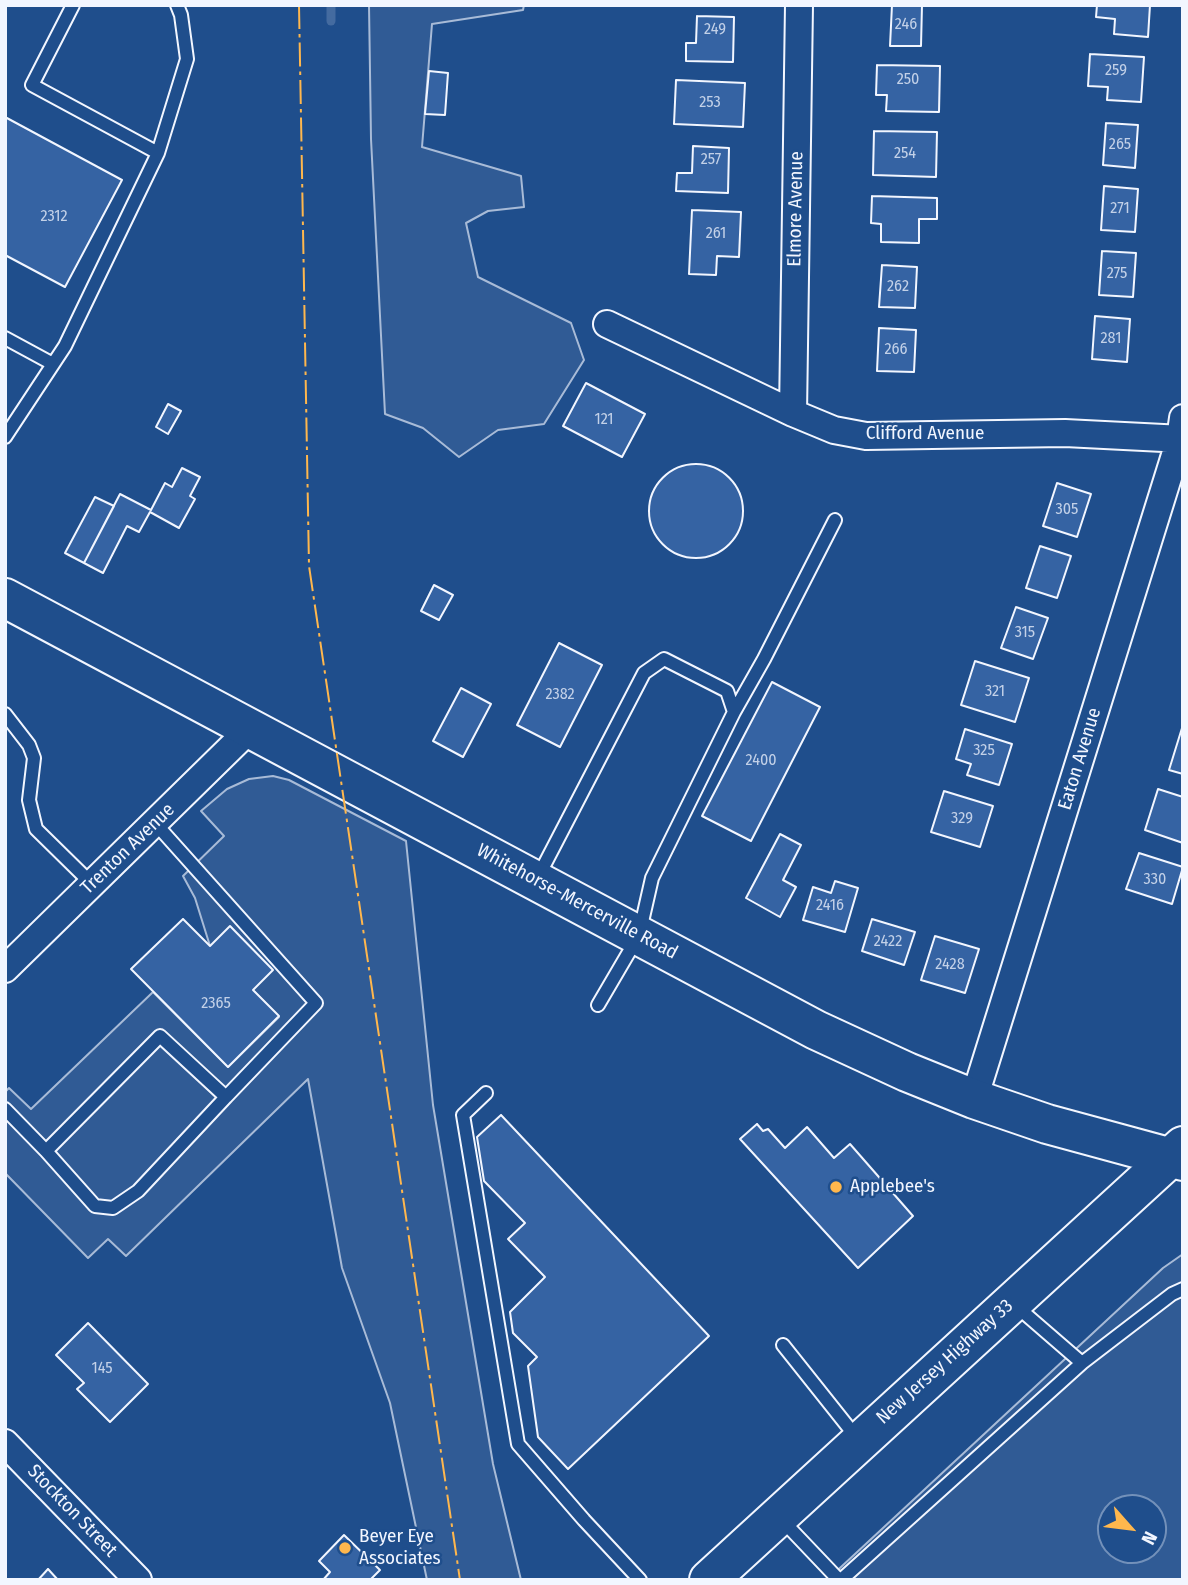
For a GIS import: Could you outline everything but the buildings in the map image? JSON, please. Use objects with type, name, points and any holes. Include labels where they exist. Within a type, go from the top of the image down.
[{"type":"main road","name":"Whitehorse-Mercerville Road","points":[[5,598],[816,1030],[906,1072],[974,1099],[1047,1124],[1179,1155]]},
{"type":"main road","name":"New Jersey Highway 33","points":[[709,1580],[1011,1301],[1179,1155]]},
{"type":"street","name":"Elmore Avenue","points":[[793,413],[799,5]]},
{"type":"street","name":"Clifford Avenue","points":[[607,324],[834,430],[866,436],[1182,432]]},
{"type":"street","name":"Eaton Avenue","points":[[974,1099],[1182,432]]},
{"type":"street","name":"Trenton Avenue","points":[[5,969],[251,728]]},
{"type":"street","name":"Stockton Street","points":[[5,1443],[138,1580]]},
{"type":"lane","points":[[73,5],[32,85],[158,153]]},
{"type":"lane","points":[[5,437],[65,346],[158,153],[187,59],[181,15],[177,5]]},
{"type":"lane","points":[[5,338],[54,364]]},
{"type":"lane","points":[[598,1005],[639,935],[652,878],[734,712],[835,520]]},
{"type":"lane","points":[[537,881],[644,673],[664,659],[727,691],[734,712]]},
{"type":"lane","points":[[5,714],[29,745],[34,758],[29,800],[36,829],[92,884]]},
{"type":"lane","points":[[5,1109],[95,1206],[113,1208],[138,1191],[316,1003],[155,822]]},
{"type":"lane","points":[[46,1152],[160,1036],[226,1097]]},
{"type":"lane","points":[[486,1093],[463,1115],[518,1444],[640,1580]]},
{"type":"lane","points":[[778,1516],[840,1580],[1082,1363],[1172,1294],[1183,1289]]},
{"type":"lane","points":[[1011,1301],[1082,1363]]},
{"type":"lane","points":[[783,1345],[859,1441]]},
{"type":"shaded area","points":[[369,5],[524,5],[523,10],[432,24],[422,147],[521,176],[524,207],[488,211],[466,223],[478,277],[571,323],[584,360],[544,424],[498,430],[459,457],[423,428],[385,414],[371,139]]},
{"type":"shaded area","points":[[273,776],[289,780],[406,841],[433,1105],[493,1464],[521,1580],[427,1580],[390,1403],[342,1268],[308,1079],[126,1256],[108,1239],[88,1258],[5,1173],[5,1092],[9,1088],[31,1109],[153,992],[228,1067],[279,1017],[210,946],[195,898],[183,876],[224,836],[201,811],[227,789],[249,779]]},
{"type":"shaded area","points":[[1183,1254],[1183,1580],[827,1580],[1163,1268]]},
{"type":"waterway","points":[[331,5],[331,21]]},
{"type":"power","points":[[299,5],[309,566],[460,1580]]},
{"type":"place","name":"Applebee's","points":[[836,1187]]},
{"type":"place","name":"Beyer Eye Associates","points":[[345,1548]]}]
